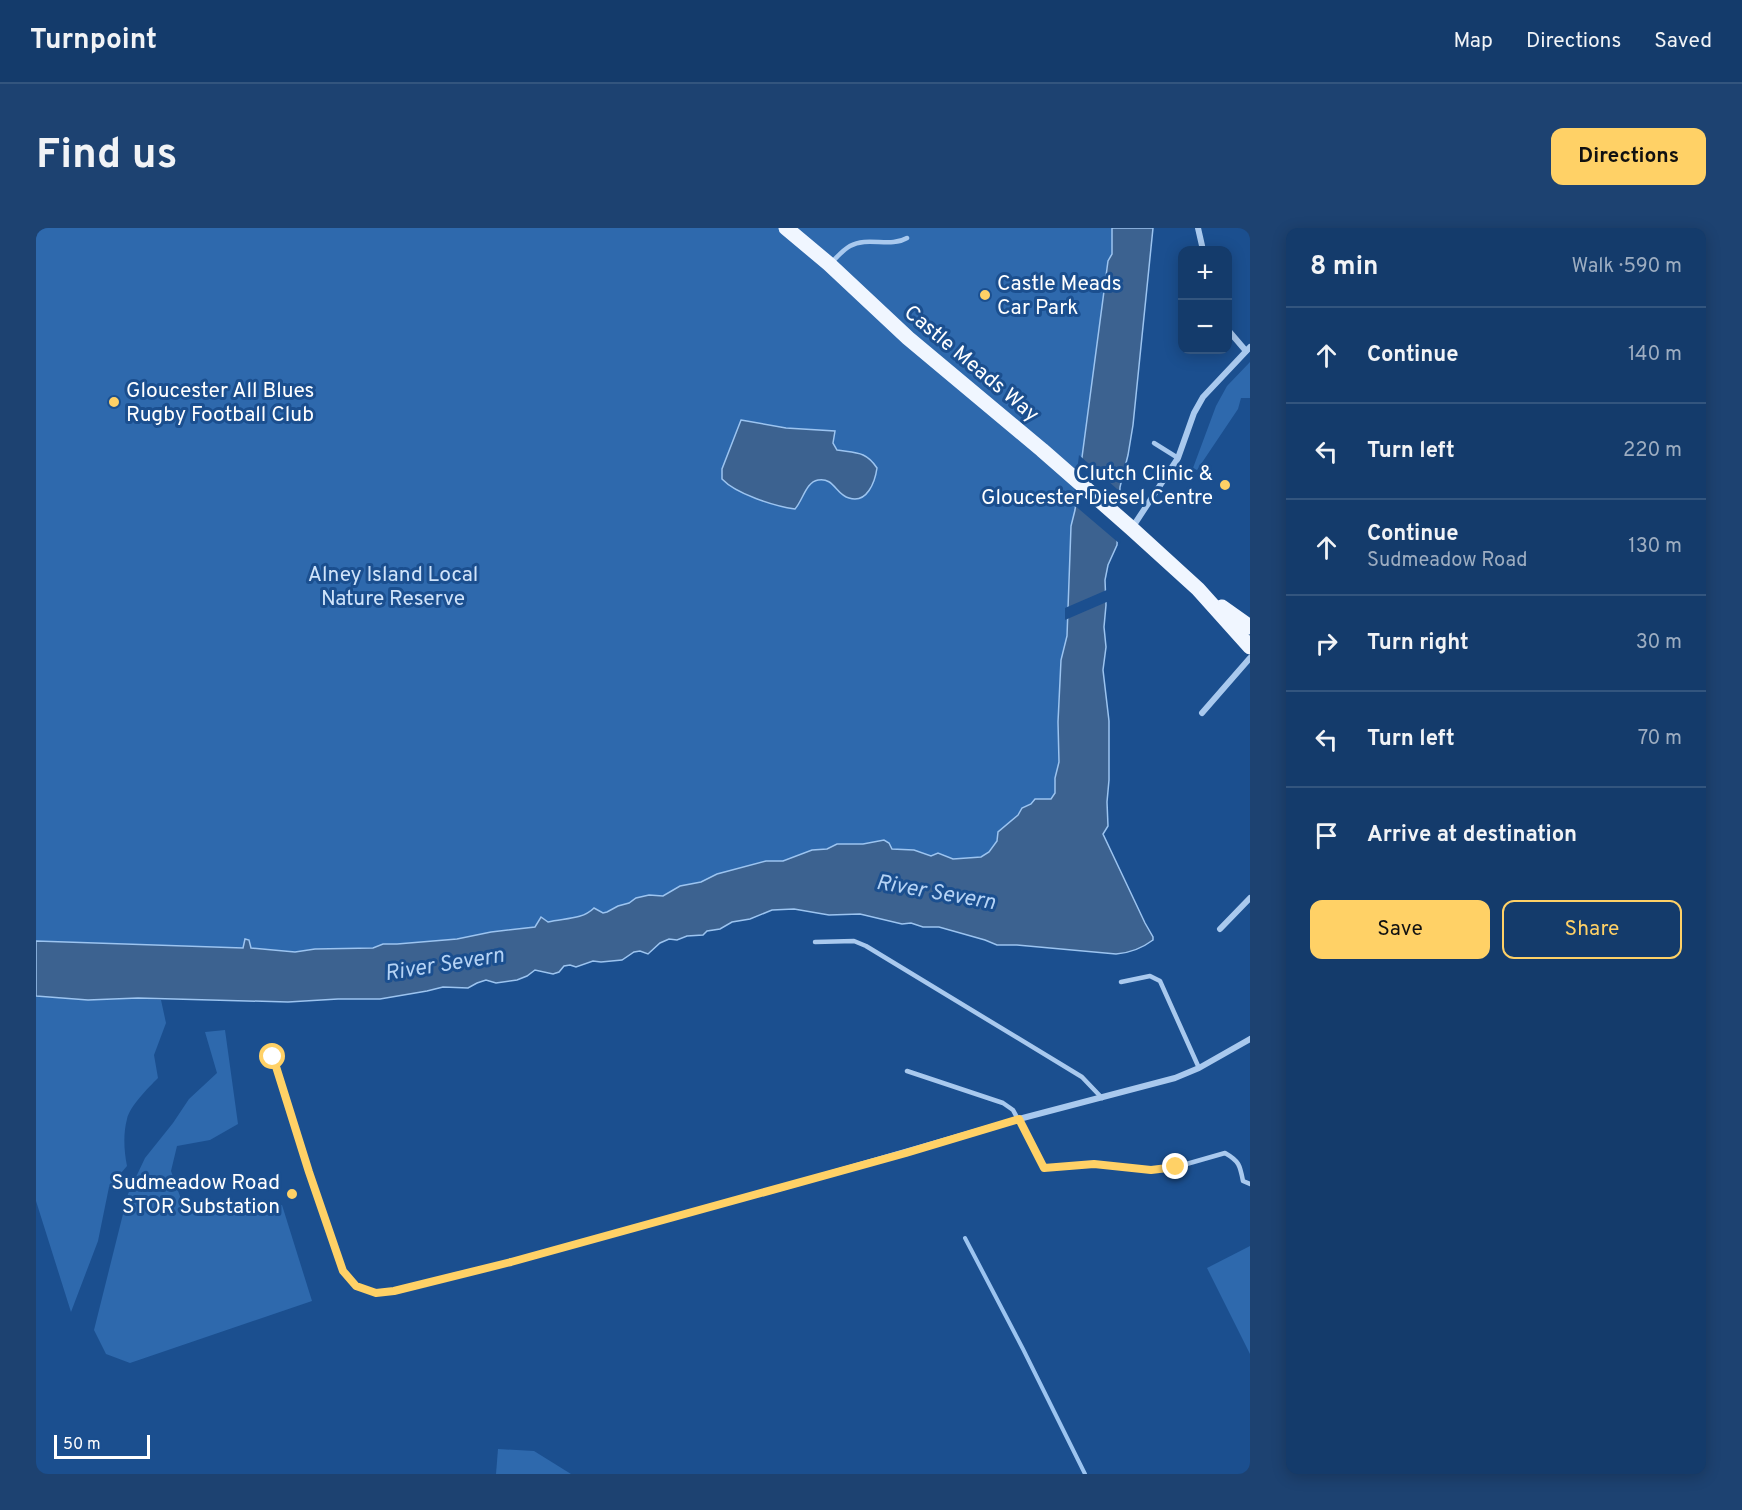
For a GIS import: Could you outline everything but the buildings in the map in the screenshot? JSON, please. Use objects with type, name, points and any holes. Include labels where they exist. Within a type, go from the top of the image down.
[{"type":"main road","name":"Castle Meads Way","points":[[786,228],[829,264],[908,338],[1042,450],[1198,589]]},
{"type":"main road","points":[[1198,589],[1250,627]]},
{"type":"main road","points":[[1198,589],[1250,647]]},
{"type":"street","points":[[1198,228],[1202,246]]},
{"type":"street","points":[[1130,528],[1178,458],[1194,413],[1203,397],[1248,349],[1232,335]]},
{"type":"street","points":[[1202,713],[1250,658]]},
{"type":"street","points":[[1220,929],[1250,897]]},
{"type":"street","points":[[777,1189],[1019,1119],[1175,1078],[1199,1068],[1250,1039]]},
{"type":"lane","points":[[829,264],[850,246],[871,241],[898,243],[908,238]]},
{"type":"lane","points":[[1154,443],[1164,447],[1178,458]]},
{"type":"lane","points":[[815,942],[854,941],[866,946],[1082,1077],[1102,1098]]},
{"type":"lane","points":[[1121,982],[1150,976],[1160,981],[1199,1068]]},
{"type":"lane","points":[[273,1057],[343,1271],[356,1286],[376,1293],[394,1291],[511,1262],[777,1189]]},
{"type":"lane","points":[[907,1071],[1003,1103],[1013,1110],[1044,1168],[1094,1164],[1151,1170],[1176,1167],[1225,1153],[1240,1165],[1243,1180],[1250,1184]]},
{"type":"green space","name":"Alney Island Local Nature Reserve","points":[[36,228],[1112,228],[1112,254],[1069,594],[1067,636],[1061,660],[1059,762],[1055,793],[1051,799],[1022,808],[998,832],[997,841],[989,852],[981,857],[953,859],[938,853],[931,856],[914,850],[892,849],[884,840],[863,844],[837,844],[783,861],[766,861],[701,882],[680,886],[663,896],[649,895],[636,898],[607,912],[548,922],[542,918],[536,927],[491,932],[457,939],[383,944],[373,948],[315,949],[295,952],[36,941]]},
{"type":"green space","points":[[1250,362],[1250,398],[1241,398],[1238,409],[1197,470],[1193,468],[1216,406],[1227,386]]},
{"type":"green space","points":[[36,996],[71,999],[161,1000],[166,1023],[154,1055],[158,1078],[140,1097],[129,1114],[124,1137],[127,1166],[109,1187],[98,1241],[71,1312],[36,1201]]},
{"type":"green space","points":[[225,1030],[238,1124],[210,1140],[177,1146],[171,1171],[181,1199],[195,1202],[282,1205],[312,1301],[130,1363],[106,1354],[94,1330],[128,1194],[145,1158],[189,1099],[217,1073],[205,1032]]},
{"type":"green space","points":[[1250,1246],[1250,1354],[1207,1268]]},
{"type":"green space","points":[[498,1449],[534,1451],[571,1474],[496,1474]]},
{"type":"water","name":"River Severn","points":[[1112,228],[1153,228],[1133,425],[1120,487],[1117,545],[1108,565],[1105,580],[1106,647],[1103,670],[1109,721],[1109,780],[1108,826],[1103,834],[1153,940],[1135,950],[1116,954],[997,945],[939,927],[902,924],[860,914],[829,915],[794,909],[772,910],[750,919],[732,922],[720,929],[707,931],[703,935],[687,936],[677,940],[669,939],[660,943],[648,954],[640,951],[634,952],[622,960],[593,961],[576,967],[564,966],[559,972],[553,974],[535,970],[517,980],[496,983],[486,980],[468,988],[443,987],[380,999],[288,1002],[138,998],[88,1000],[36,996],[36,941],[243,948],[245,939],[249,940],[251,948],[295,952],[315,949],[373,948],[383,944],[457,939],[535,927],[541,917],[548,922],[572,918],[584,915],[594,908],[603,913],[636,898],[649,895],[663,896],[680,886],[701,882],[717,874],[766,861],[783,861],[837,844],[863,844],[884,840],[892,849],[914,850],[931,856],[938,853],[953,859],[981,857],[989,852],[997,841],[998,832],[1018,815],[1022,808],[1031,804],[1035,799],[1051,799],[1055,793],[1055,778],[1059,762],[1061,660],[1067,636],[1071,526],[1108,261],[1112,254]]},
{"type":"water","points":[[741,420],[786,428],[835,431],[833,443],[837,450],[865,456],[873,462],[877,468],[872,485],[865,495],[855,499],[841,494],[828,481],[814,481],[795,509],[766,502],[736,490],[722,479],[722,469]]},
{"type":"pier","points":[[1079,455],[1122,491],[1120,544],[1073,504]]},
{"type":"pier","points":[[1109,589],[1109,601],[1065,620],[1065,608]]},
{"type":"waterway","points":[[965,1238],[1085,1474]]},
{"type":"place","name":"Castle Meads Car Park","points":[[985,295]]},
{"type":"place","name":"Gloucester All Blues Rugby Football Club","points":[[114,402]]},
{"type":"place","name":"Clutch Clinic & Gloucester Diesel Centre","points":[[1225,485]]},
{"type":"place","name":"Sudmeadow Road STOR Substation","points":[[292,1194]]},
{"type":"route","points":[[273,1057],[343,1271],[356,1286],[376,1293],[394,1291],[511,1262],[906,1153],[1019,1119],[1044,1168],[1094,1164],[1151,1170],[1176,1167]]}]
